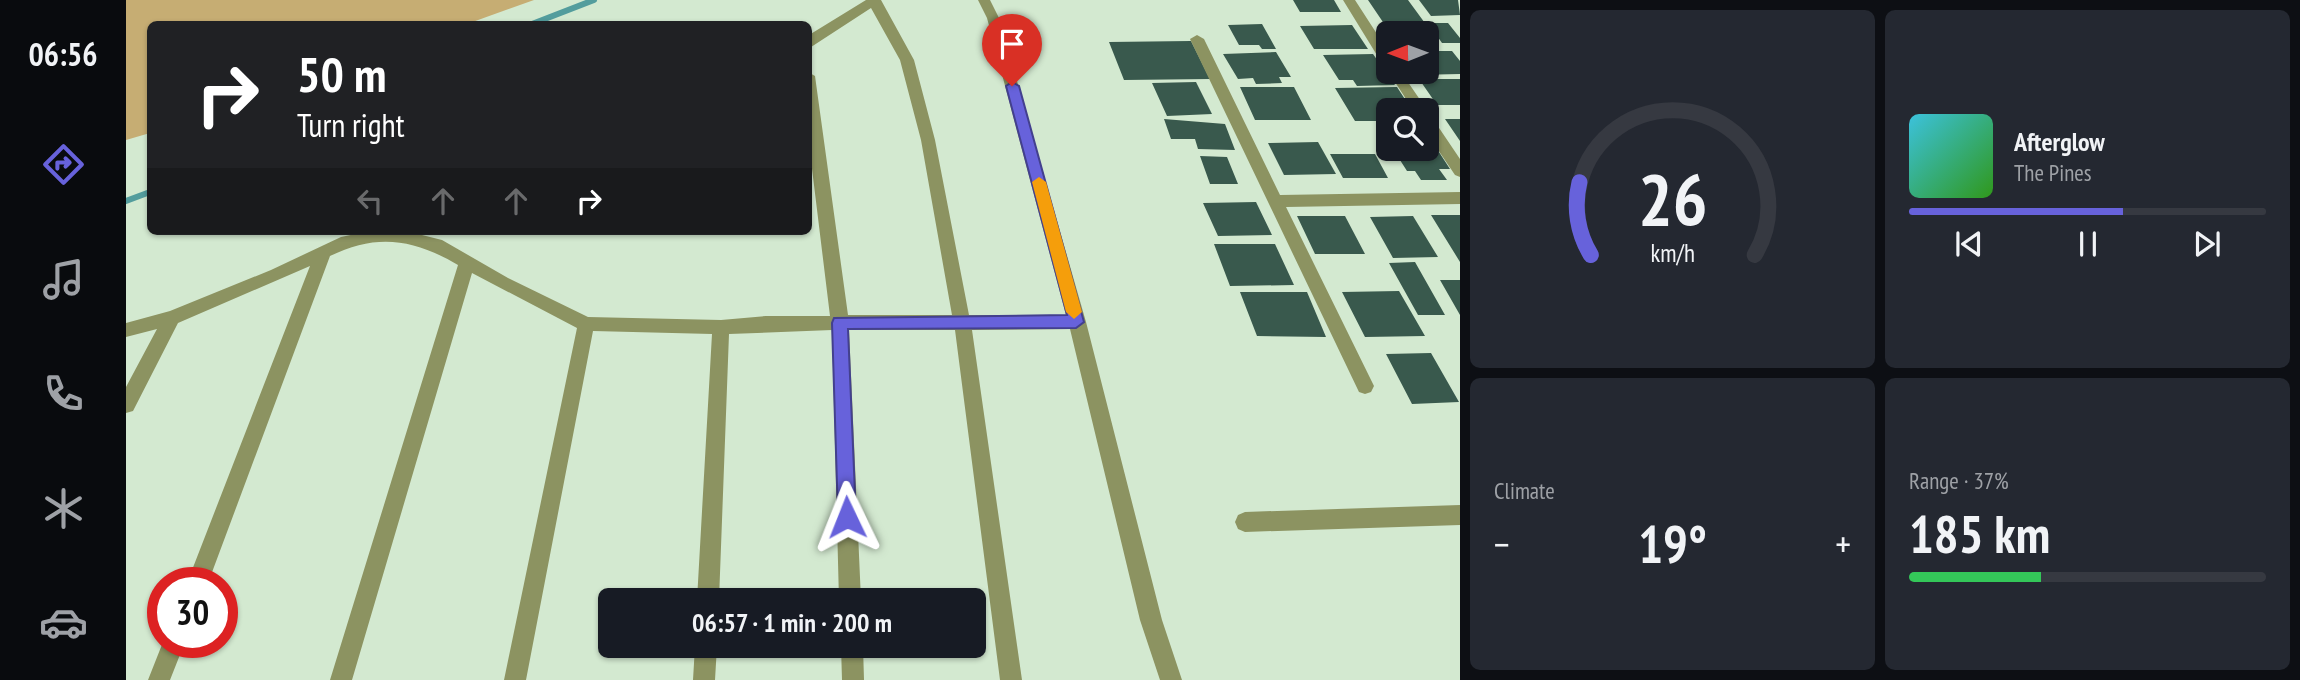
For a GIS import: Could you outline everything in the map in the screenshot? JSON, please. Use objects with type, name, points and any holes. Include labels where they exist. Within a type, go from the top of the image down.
[{"type":"street","points":[[812,40],[875,0],[907,60],[928,140],[962,321],[1011,680]]},
{"type":"street","points":[[985,0],[993,18],[1076,322],[1151,621],[1171,680]]},
{"type":"street","points":[[1349,0],[1376,43]]},
{"type":"street","points":[[1197,39],[1365,386]]},
{"type":"street","points":[[812,108],[839,323],[850,588]]},
{"type":"street","points":[[1439,140],[1460,171]]},
{"type":"street","points":[[1275,201],[1460,198]]},
{"type":"street","points":[[126,330],[172,318],[277,275],[347,241],[385,235]]},
{"type":"street","points":[[396,235],[436,244],[586,324],[721,327],[766,323],[1076,322]]},
{"type":"street","points":[[203,567],[324,252]]},
{"type":"street","points":[[341,680],[467,262]]},
{"type":"street","points":[[126,405],[172,318]]},
{"type":"street","points":[[514,680],[586,324]]},
{"type":"street","points":[[709,588],[721,327]]},
{"type":"street","points":[[1245,522],[1460,514]]},
{"type":"street","points":[[159,680],[168,658]]},
{"type":"street","points":[[704,680],[705,658]]},
{"type":"street","points":[[852,658],[853,680]]},
{"type":"shaded area","points":[[126,0],[534,0],[475,21],[147,21],[147,134],[126,140]]},
{"type":"building","points":[[1293,0],[1334,0],[1341,12],[1300,12]]},
{"type":"building","points":[[1368,0],[1408,0],[1423,21],[1382,21]]},
{"type":"building","points":[[1419,0],[1458,0],[1460,15],[1431,16]]},
{"type":"building","points":[[1439,23],[1448,23],[1460,38],[1460,43],[1442,43],[1439,39]]},
{"type":"building","points":[[1262,24],[1276,49],[1262,49],[1259,45],[1239,45],[1228,25]]},
{"type":"building","points":[[1352,25],[1368,49],[1314,49],[1300,26]]},
{"type":"building","points":[[1191,41],[1210,79],[1124,80],[1109,42]]},
{"type":"building","points":[[1439,51],[1452,51],[1460,61],[1460,74],[1439,74]]},
{"type":"building","points":[[1276,52],[1291,77],[1279,77],[1282,83],[1256,84],[1253,78],[1238,79],[1223,54]]},
{"type":"building","points":[[1373,54],[1376,58],[1376,84],[1395,85],[1357,86],[1353,80],[1339,80],[1323,55]]},
{"type":"building","points":[[1439,79],[1460,79],[1460,105],[1439,105],[1439,98],[1432,98],[1422,84],[1439,84]]},
{"type":"building","points":[[1196,82],[1212,114],[1167,116],[1152,83]]},
{"type":"building","points":[[1240,87],[1294,87],[1311,120],[1255,120]]},
{"type":"building","points":[[1397,87],[1404,98],[1376,98],[1376,121],[1355,121],[1335,88]]},
{"type":"building","points":[[1164,119],[1225,124],[1235,150],[1198,149],[1195,139],[1171,139]]},
{"type":"building","points":[[1445,119],[1460,119],[1460,141]]},
{"type":"building","points":[[1318,142],[1336,174],[1284,175],[1268,143]]},
{"type":"building","points":[[1439,152],[1450,169],[1439,169],[1447,180],[1421,180],[1415,171],[1407,171],[1401,161],[1439,161]]},
{"type":"building","points":[[1330,154],[1375,154],[1376,161],[1379,161],[1388,178],[1343,178]]},
{"type":"building","points":[[1200,156],[1227,157],[1238,184],[1210,184]]},
{"type":"building","points":[[1256,202],[1272,235],[1218,236],[1203,203]]},
{"type":"building","points":[[1431,215],[1460,215],[1460,262]]},
{"type":"building","points":[[1297,216],[1345,216],[1365,254],[1315,254]]},
{"type":"building","points":[[1413,216],[1438,257],[1393,258],[1370,217]]},
{"type":"building","points":[[1214,244],[1275,244],[1294,285],[1230,286]]},
{"type":"building","points":[[1415,262],[1445,315],[1418,315],[1389,263]]},
{"type":"building","points":[[1440,280],[1460,280],[1460,315]]},
{"type":"building","points":[[1399,291],[1425,336],[1365,337],[1342,292]]},
{"type":"building","points":[[1240,292],[1307,292],[1326,337],[1257,336]]},
{"type":"building","points":[[1431,353],[1459,402],[1412,404],[1386,354]]},
{"type":"waterway","points":[[540,21],[594,0]]},
{"type":"waterway","points":[[126,201],[147,193]]},
{"type":"slow traffic","points":[[1039,182],[1074,312]]},
{"type":"route","points":[[847,517],[839,323],[1076,322],[1012,86]]}]
